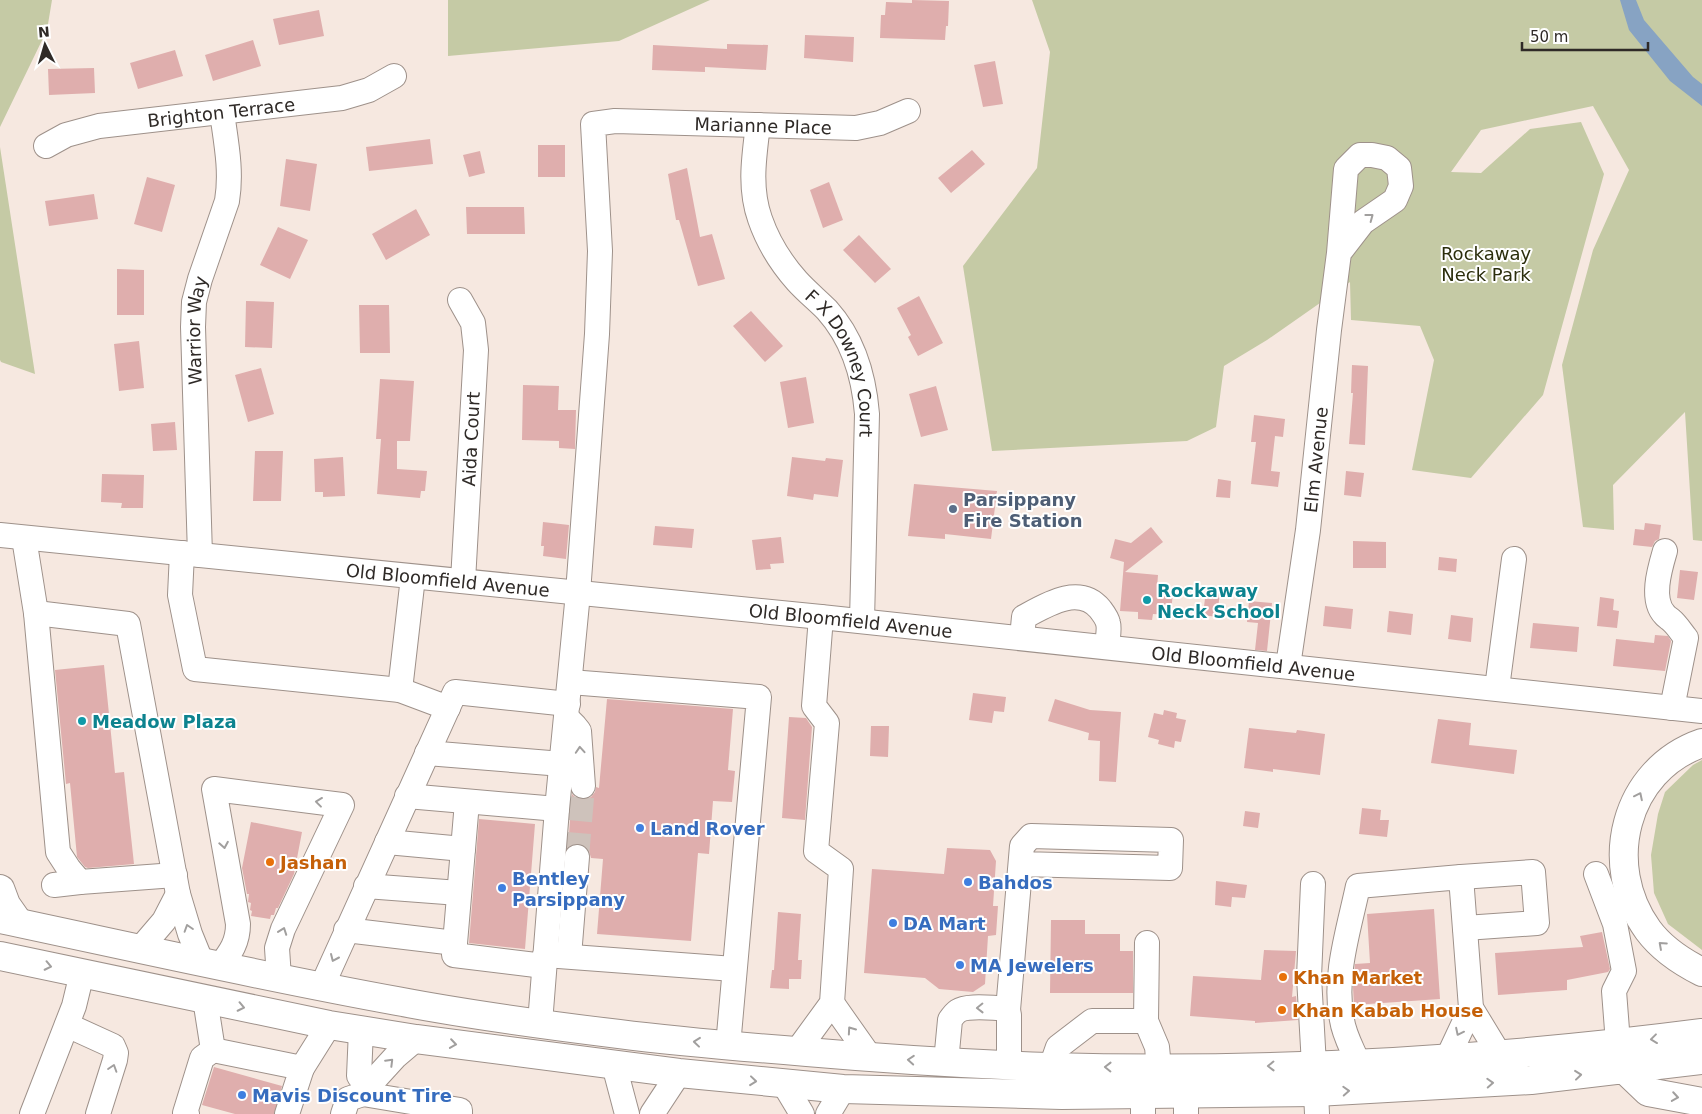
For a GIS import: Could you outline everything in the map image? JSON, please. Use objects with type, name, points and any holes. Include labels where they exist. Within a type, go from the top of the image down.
[{"type":"highway","points":[[1702,743],[1678,754],[1659,769],[1644,787],[1628,823],[1624,840],[1623,862],[1627,883],[1627,920],[1677,958],[1702,972]]},
{"type":"highway","points":[[11,921],[399,1002],[622,1034],[728,1046],[870,1057],[1052,1067],[1159,1068],[1358,1064],[1499,1054],[1702,1033]]},
{"type":"highway","points":[[0,956],[329,1025],[416,1039],[679,1073],[843,1089],[1017,1094],[1143,1105],[1316,1103],[1702,1060]]},
{"type":"highway","points":[[1625,1070],[1648,1092],[1702,1102]]},
{"type":"street","name":"Brighton Terrace","points":[[46,146],[66,135],[99,126],[342,98],[369,90],[394,76]]},
{"type":"street","name":"Marianne Place","points":[[578,593],[597,334],[600,251],[593,124],[615,121],[856,128],[880,123],[908,110]]},
{"type":"street","name":"Warrior Way","points":[[222,112],[230,166],[229,189],[227,201],[200,278],[194,302],[191,554],[180,595],[195,669],[400,690]]},
{"type":"street","name":"F X Downey Court","points":[[758,125],[752,169],[759,217],[766,236],[779,259],[795,279],[826,309],[840,327],[854,352],[866,391],[862,621]]},
{"type":"street","name":"Elm Avenue","points":[[1288,666],[1308,530],[1339,254]]},
{"type":"street","name":"Aida Court","points":[[460,300],[473,323],[476,350],[464,581]]},
{"type":"street","name":"Old Bloomfield Avenue","points":[[0,535],[1107,646],[1702,711]]},
{"type":"street","points":[[24,538],[36,613],[58,852],[80,882]]},
{"type":"street","points":[[1665,551],[1659,573],[1657,591],[1659,607],[1686,638],[1672,708]]},
{"type":"street","points":[[1497,688],[1514,559]]},
{"type":"street","points":[[413,577],[400,690],[448,708]]},
{"type":"street","points":[[540,1023],[557,809],[578,593]]},
{"type":"street","points":[[1022,638],[1024,617],[1059,599],[1068,597],[1082,598],[1098,606],[1108,623],[1107,646]]},
{"type":"street","points":[[36,613],[128,624],[176,884],[190,934],[210,964],[233,951],[238,936],[238,924],[214,789],[342,805],[283,929],[278,948],[279,978]]},
{"type":"street","points":[[797,1051],[832,1003],[842,869],[816,851],[827,724],[814,706],[821,617]]},
{"type":"street","points":[[322,986],[455,692],[568,701],[759,698],[728,1046]]},
{"type":"street","points":[[568,701],[575,726],[579,732],[582,786]]},
{"type":"street","points":[[427,753],[562,764]]},
{"type":"street","points":[[407,796],[557,809]]},
{"type":"street","points":[[467,802],[454,955],[544,960],[569,956],[734,969]]},
{"type":"street","points":[[1009,1065],[1008,1010],[1022,846],[1031,836],[1171,840],[1170,868],[1021,864]]},
{"type":"street","points":[[387,842],[463,849]]},
{"type":"street","points":[[569,956],[577,857]]},
{"type":"street","points":[[1358,1064],[1342,1021],[1339,989],[1342,963],[1358,886],[1533,872],[1537,923],[1465,928]]},
{"type":"street","points":[[1596,874],[1627,920],[1624,971],[1614,992],[1618,1043]]},
{"type":"street","points":[[1461,877],[1471,1008],[1499,1054]]},
{"type":"street","points":[[54,885],[80,882],[176,884]]},
{"type":"street","points":[[140,948],[164,921],[176,884]]},
{"type":"street","points":[[1313,884],[1309,978],[1314,1065]]},
{"type":"street","points":[[366,886],[459,893]]},
{"type":"street","points":[[0,887],[8,904],[11,921]]},
{"type":"street","points":[[346,930],[455,943]]},
{"type":"street","points":[[1147,943],[1146,1021],[1157,1047],[1159,1068]]},
{"type":"street","points":[[32,1114],[67,1025],[82,973]]},
{"type":"street","points":[[205,999],[213,1050]]},
{"type":"street","points":[[832,1003],[870,1057]]},
{"type":"street","points":[[946,1062],[950,1020],[958,1010],[967,1008],[1003,1008],[1008,1010]]},
{"type":"street","points":[[1448,1057],[1471,1008]]},
{"type":"street","points":[[1052,1067],[1058,1047],[1092,1021],[1146,1021]]},
{"type":"street","points":[[67,1025],[112,1046],[116,1053],[98,1114]]},
{"type":"street","points":[[287,1114],[302,1068],[329,1025]]},
{"type":"street","points":[[361,1030],[359,1076],[364,1089]]},
{"type":"street","points":[[343,1114],[348,1100],[364,1089],[396,1056],[416,1039]]},
{"type":"street","points":[[187,1114],[185,1113],[202,1058],[213,1050],[302,1068]]},
{"type":"street","points":[[614,1065],[627,1114]]},
{"type":"street","points":[[652,1114],[679,1073]]},
{"type":"street","points":[[784,1084],[802,1114]]},
{"type":"street","points":[[364,1089],[460,1110],[460,1114]]},
{"type":"street","points":[[828,1114],[843,1089]]},
{"type":"green space","points":[[0,0],[52,0],[47,30],[0,127]]},
{"type":"green space","points":[[448,0],[710,0],[619,41],[448,56]]},
{"type":"green space","name":"Rockaway Neck Park","points":[[1032,0],[1702,0],[1702,541],[1693,540],[1685,412],[1613,485],[1614,530],[1583,527],[1562,365],[1593,250],[1629,170],[1593,106],[1481,130],[1451,172],[1481,173],[1530,129],[1581,122],[1604,174],[1543,395],[1471,478],[1412,470],[1434,360],[1420,326],[1351,320],[1350,282],[1267,340],[1224,366],[1216,427],[1187,441],[992,451],[963,266],[1037,168],[1050,52]]},
{"type":"green space","points":[[0,147],[35,374],[0,360]]},
{"type":"green space","points":[[1702,760],[1702,950],[1668,924],[1654,893],[1651,855],[1658,814],[1665,792],[1693,765]]},
{"type":"water","points":[[1620,0],[1636,0],[1644,20],[1693,77],[1702,84],[1702,106],[1670,81],[1629,30]]},
{"type":"building","points":[[912,0],[949,1],[948,26],[946,26],[945,40],[880,38],[881,15],[885,15],[886,2],[912,3]]},
{"type":"building","points":[[319,10],[324,36],[279,45],[273,19]]},
{"type":"building","points":[[805,35],[854,37],[853,62],[804,58]]},
{"type":"building","points":[[253,40],[261,66],[213,81],[205,55]]},
{"type":"building","points":[[727,44],[768,45],[766,70],[705,67],[705,72],[652,70],[653,45],[727,49]]},
{"type":"building","points":[[175,50],[183,76],[138,89],[130,63]]},
{"type":"building","points":[[995,61],[1003,104],[983,107],[974,65]]},
{"type":"building","points":[[94,68],[95,93],[49,95],[48,69]]},
{"type":"building","points":[[430,139],[433,164],[369,171],[366,147]]},
{"type":"building","points":[[538,145],[565,145],[565,177],[538,177]]},
{"type":"building","points":[[972,150],[985,164],[951,193],[938,178]]},
{"type":"building","points":[[480,151],[485,173],[469,177],[463,155]]},
{"type":"building","points":[[286,159],[317,164],[310,211],[280,206]]},
{"type":"building","points":[[687,168],[700,237],[712,234],[725,279],[698,286],[679,220],[676,220],[668,174]]},
{"type":"building","points":[[147,177],[175,185],[162,232],[134,224]]},
{"type":"building","points":[[829,182],[843,220],[823,228],[810,190]]},
{"type":"building","points":[[94,194],[98,219],[49,226],[45,201]]},
{"type":"building","points":[[466,207],[524,207],[525,234],[467,234]]},
{"type":"building","points":[[416,209],[430,235],[386,260],[372,234]]},
{"type":"building","points":[[278,227],[308,240],[290,279],[260,265]]},
{"type":"building","points":[[859,235],[891,269],[875,283],[843,250]]},
{"type":"building","points":[[117,269],[144,270],[144,315],[117,315]]},
{"type":"building","points":[[919,296],[943,343],[918,356],[908,337],[911,335],[897,308]]},
{"type":"building","points":[[246,301],[274,302],[272,348],[245,347]]},
{"type":"building","points":[[359,305],[389,305],[390,353],[360,353]]},
{"type":"building","points":[[751,311],[783,346],[765,362],[733,326]]},
{"type":"building","points":[[139,341],[144,388],[119,391],[114,344]]},
{"type":"building","points":[[1352,365],[1368,366],[1365,445],[1349,444],[1353,393],[1351,393]]},
{"type":"building","points":[[261,368],[274,414],[248,422],[235,375]]},
{"type":"building","points":[[806,377],[814,423],[788,428],[780,382]]},
{"type":"building","points":[[380,379],[414,381],[410,441],[397,441],[397,469],[427,471],[425,491],[421,491],[420,498],[377,494],[381,439],[376,439]]},
{"type":"building","points":[[523,385],[559,386],[558,410],[576,410],[575,449],[559,448],[559,441],[522,440]]},
{"type":"building","points":[[936,386],[948,430],[921,437],[909,394]]},
{"type":"building","points":[[1254,415],[1285,419],[1283,437],[1275,436],[1271,471],[1280,472],[1278,487],[1251,484],[1256,442],[1251,442]]},
{"type":"building","points":[[175,422],[177,450],[153,451],[151,424]]},
{"type":"building","points":[[255,451],[283,451],[281,501],[253,501]]},
{"type":"building","points":[[343,457],[345,496],[323,497],[323,492],[315,492],[314,459]]},
{"type":"building","points":[[792,457],[825,461],[826,458],[843,460],[838,497],[814,494],[813,500],[787,496]]},
{"type":"building","points":[[1346,471],[1364,473],[1361,497],[1344,495]]},
{"type":"building","points":[[102,474],[144,475],[143,508],[121,508],[122,503],[101,502]]},
{"type":"building","points":[[1218,479],[1231,481],[1230,498],[1216,497]]},
{"type":"building","name":"Parsippany Fire Station","points":[[914,484],[997,491],[991,539],[945,534],[945,539],[908,536]]},
{"type":"building","points":[[543,522],[569,525],[566,559],[543,556],[544,546],[541,546]]},
{"type":"building","points":[[1645,523],[1661,525],[1659,539],[1655,541],[1652,547],[1633,545],[1635,529],[1644,530]]},
{"type":"building","points":[[655,526],[694,529],[692,548],[653,545]]},
{"type":"building","points":[[1151,527],[1163,542],[1125,572],[1158,575],[1157,588],[1173,590],[1171,615],[1153,614],[1152,620],[1138,619],[1138,612],[1120,611],[1124,562],[1110,558],[1115,539],[1131,543]]},
{"type":"building","points":[[781,537],[784,563],[770,564],[771,569],[756,570],[752,540]]},
{"type":"building","points":[[1353,541],[1386,542],[1386,568],[1353,568]]},
{"type":"building","points":[[1439,557],[1457,559],[1456,572],[1438,570]]},
{"type":"building","points":[[1680,570],[1698,572],[1694,600],[1677,598]]},
{"type":"building","points":[[1206,590],[1220,592],[1217,617],[1203,615]]},
{"type":"building","points":[[1600,597],[1614,599],[1613,610],[1619,611],[1617,628],[1597,626]]},
{"type":"building","points":[[1249,601],[1272,603],[1267,651],[1255,650],[1258,623],[1247,622]]},
{"type":"building","points":[[1325,606],[1353,609],[1351,629],[1323,626]]},
{"type":"building","points":[[1389,611],[1413,614],[1411,635],[1387,632]]},
{"type":"building","points":[[1451,615],[1473,618],[1471,642],[1448,639]]},
{"type":"building","points":[[1533,623],[1579,627],[1577,652],[1530,648]]},
{"type":"building","points":[[1655,635],[1668,636],[1671,641],[1665,671],[1613,666],[1616,639],[1654,643]]},
{"type":"building","name":"Meadow Plaza","points":[[104,665],[115,773],[124,772],[134,864],[88,868],[77,857],[70,783],[66,784],[55,670]]},
{"type":"building","points":[[973,693],[1006,697],[1004,712],[994,711],[992,723],[969,720]]},
{"type":"building","name":"Land Rover","points":[[607,699],[733,709],[728,770],[735,771],[732,802],[713,801],[709,854],[698,853],[691,941],[597,934],[603,859],[591,858],[585,846],[579,843],[568,847],[572,794],[577,799],[584,800],[591,797],[596,787],[599,788]]},
{"type":"building","points":[[1055,699],[1090,710],[1121,712],[1116,782],[1099,781],[1100,741],[1088,740],[1089,733],[1048,721]]},
{"type":"building","points":[[1164,710],[1177,713],[1176,718],[1186,720],[1181,742],[1175,741],[1174,748],[1158,744],[1159,740],[1148,737],[1154,713],[1163,715]]},
{"type":"building","points":[[789,717],[806,718],[812,727],[805,820],[782,818]]},
{"type":"building","points":[[1438,719],[1471,723],[1469,745],[1517,750],[1514,774],[1431,763]]},
{"type":"building","points":[[871,726],[889,726],[888,757],[870,756]]},
{"type":"building","points":[[1249,728],[1296,733],[1297,730],[1325,734],[1320,775],[1273,769],[1273,772],[1244,768]]},
{"type":"building","points":[[1362,808],[1381,810],[1380,820],[1389,820],[1387,837],[1359,834]]},
{"type":"building","points":[[1245,811],[1260,813],[1258,828],[1243,826]]},
{"type":"building","points":[[479,819],[535,824],[525,949],[469,943]]},
{"type":"building","name":"Jashan","points":[[251,822],[302,832],[294,874],[278,908],[276,908],[274,915],[271,915],[270,919],[251,916],[251,903],[248,902],[249,894],[247,894],[242,868]]},
{"type":"building","points":[[947,848],[990,850],[996,861],[993,906],[998,906],[996,935],[988,936],[985,984],[973,992],[939,989],[925,978],[864,973],[872,869],[944,874]]},
{"type":"building","points":[[1216,881],[1247,885],[1245,898],[1232,897],[1231,907],[1215,905]]},
{"type":"building","points":[[1434,909],[1440,999],[1354,1005],[1355,964],[1370,963],[1367,914]]},
{"type":"building","points":[[778,912],[801,914],[798,960],[802,960],[801,979],[789,979],[789,989],[770,988],[772,970],[774,970]]},
{"type":"building","points":[[1051,920],[1085,920],[1085,934],[1120,934],[1120,951],[1133,951],[1133,993],[1050,993]]},
{"type":"building","points":[[1602,932],[1610,969],[1608,972],[1567,980],[1567,990],[1498,995],[1495,953],[1583,947],[1580,936]]},
{"type":"building","points":[[1264,950],[1296,951],[1292,997],[1296,996],[1298,1020],[1255,1023],[1255,1021],[1190,1016],[1193,976],[1261,980]]},
{"type":"building","name":"Mavis Discount Tire","points":[[214,1067],[282,1086],[274,1114],[235,1114],[202,1105]]},
{"type":"tunnel","points":[[577,857],[583,786]]},
{"type":"place","name":"Parsippany Fire Station","points":[[953,509]]},
{"type":"place","name":"Rockaway Neck School","points":[[1147,600]]},
{"type":"place","name":"Meadow Plaza","points":[[82,721]]},
{"type":"place","name":"Land Rover","points":[[640,828]]},
{"type":"place","name":"Jashan","points":[[270,862]]},
{"type":"place","name":"Bahdos","points":[[968,882]]},
{"type":"place","name":"Bentley Parsippany","points":[[502,888]]},
{"type":"place","name":"DA Mart","points":[[893,923]]},
{"type":"place","name":"MA Jewelers","points":[[960,965]]},
{"type":"place","name":"Khan Market","points":[[1283,977]]},
{"type":"place","name":"Khan Kabab House","points":[[1282,1010]]},
{"type":"place","name":"Mavis Discount Tire","points":[[242,1095]]}]
